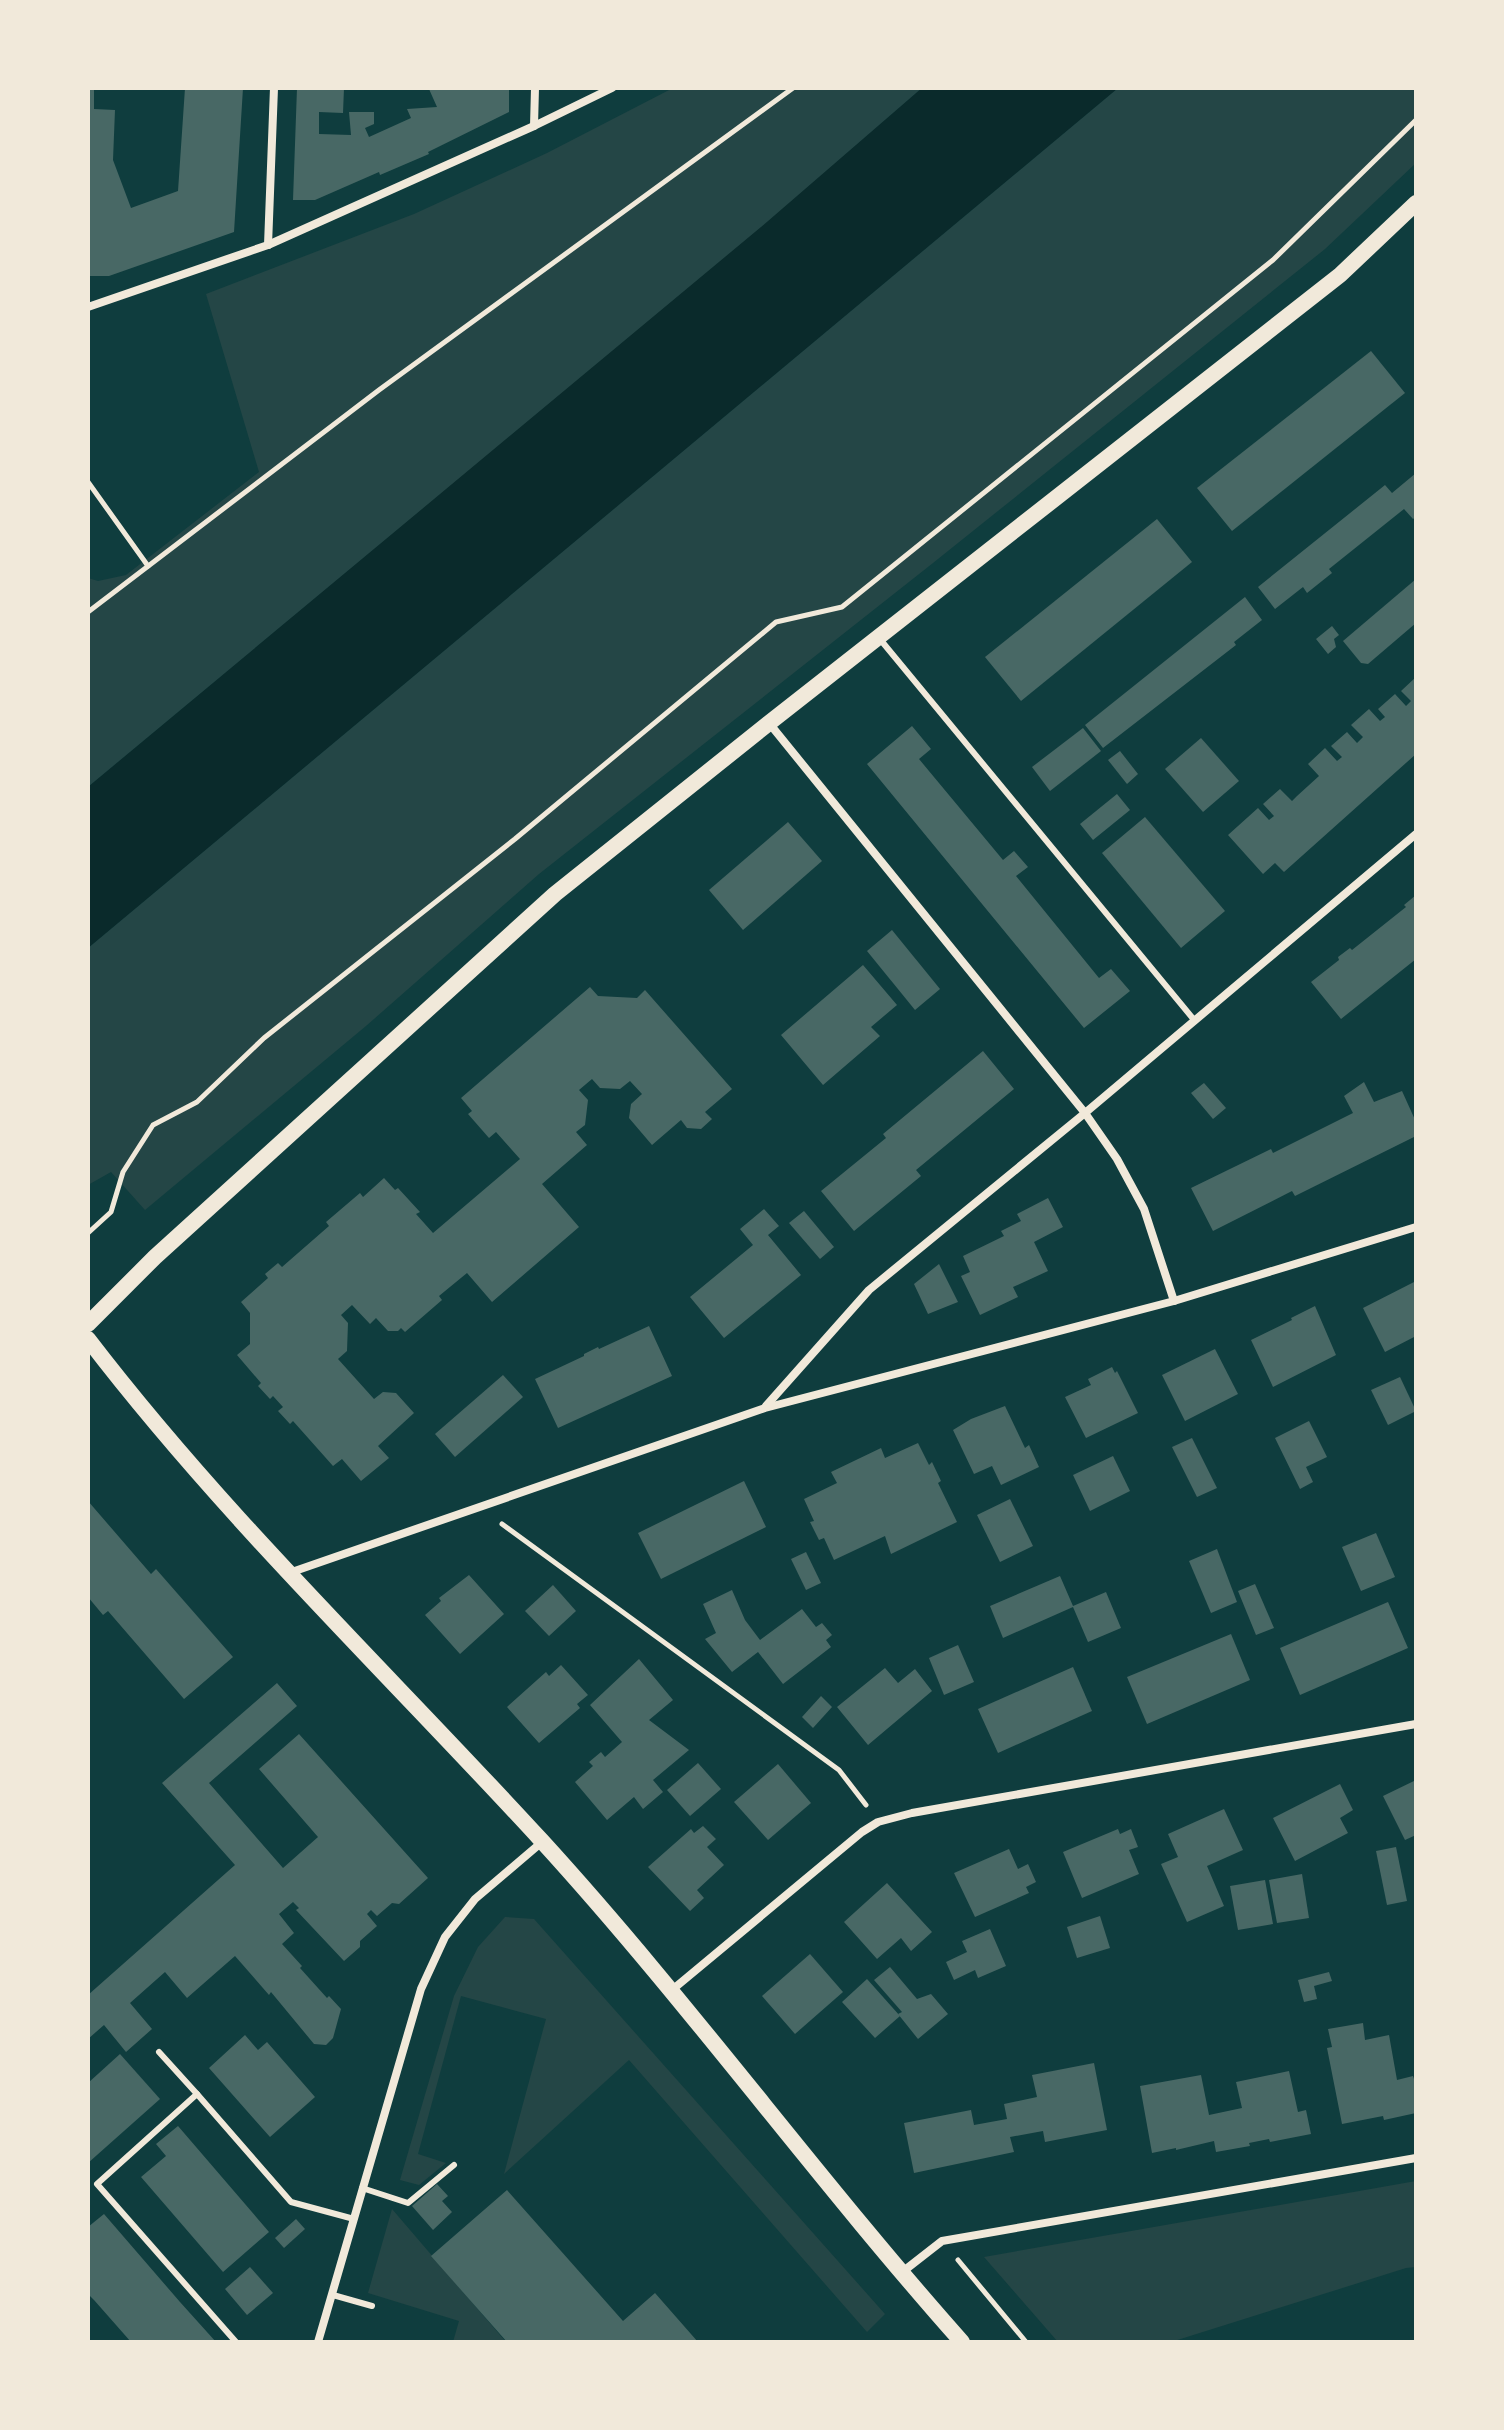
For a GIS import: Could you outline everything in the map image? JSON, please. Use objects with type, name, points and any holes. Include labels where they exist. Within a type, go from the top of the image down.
[{"type":"main road","points":[[88,1324],[155,1257],[555,894],[1340,275],[1416,203]]},
{"type":"main road","points":[[88,1339],[127,1390],[228,1506],[542,1842],[672,1990],[901,2273],[962,2342]]},
{"type":"street","points":[[268,245],[274,88]]},
{"type":"street","points":[[534,126],[535,88]]},
{"type":"street","points":[[88,307],[268,245],[612,88]]},
{"type":"street","points":[[769,723],[1085,1113],[1117,1159],[1144,1209],[1174,1301]]},
{"type":"street","points":[[765,1408],[869,1290],[1416,834]]},
{"type":"street","points":[[289,1573],[765,1408],[1174,1301],[1416,1227]]},
{"type":"street","points":[[672,1990],[878,1822],[912,1813],[1416,1724]]},
{"type":"street","points":[[318,2342],[421,1989],[445,1937],[475,1899],[542,1842]]},
{"type":"street","points":[[901,2273],[942,2241],[1416,2158]]},
{"type":"lane","points":[[879,638],[1195,1021]]},
{"type":"lane","points":[[159,2052],[291,2202],[354,2219]]},
{"type":"lane","points":[[197,2094],[97,2184],[236,2342]]},
{"type":"lane","points":[[362,2188],[408,2203],[454,2165]]},
{"type":"lane","points":[[333,2295],[372,2306]]},
{"type":"path","points":[[88,612],[379,390],[793,88]]},
{"type":"path","points":[[88,1233],[111,1212],[123,1172],[153,1125],[197,1102],[264,1038],[515,839],[776,622],[842,607],[1273,260],[1416,120]]},
{"type":"path","points":[[88,482],[148,566]]},
{"type":"path","points":[[478,1507],[839,1770],[878,1822]]},
{"type":"path","points":[[942,2241],[1026,2342]]},
{"type":"shaded area","points":[[673,88],[922,88],[762,227],[88,787],[88,578],[98,581],[126,575],[259,472],[206,294],[414,214],[547,153]]},
{"type":"shaded area","points":[[922,88],[1118,88],[88,948],[88,787],[761,227]]},
{"type":"shaded area","points":[[1118,88],[1416,88],[1416,163],[1325,249],[539,874],[366,1026],[145,1210],[111,1172],[88,1185],[88,948]]},
{"type":"shaded area","points":[[505,1917],[534,1919],[885,2314],[867,2332],[629,2060],[504,2174],[546,2019],[461,1996],[418,2154],[446,2163],[419,2185],[400,2180],[454,1996],[478,1947]]},
{"type":"shaded area","points":[[1416,2181],[1416,2267],[1171,2342],[1058,2342],[984,2257]]},
{"type":"shaded area","points":[[392,2209],[506,2342],[453,2342],[459,2321],[368,2293]]},
{"type":"building","points":[[88,88],[94,88],[94,109],[115,110],[113,160],[131,208],[178,191],[185,88],[243,88],[234,232],[109,276],[88,276]]},
{"type":"building","points":[[297,88],[344,88],[343,113],[319,112],[319,134],[351,135],[349,112],[374,112],[374,124],[365,128],[369,137],[411,118],[407,109],[437,107],[431,88],[509,88],[509,112],[429,154],[380,175],[379,172],[315,200],[293,200]]},
{"type":"building","points":[[1371,351],[1405,393],[1232,531],[1197,488]]},
{"type":"building","points":[[1416,473],[1416,517],[1413,519],[1404,509],[1329,569],[1332,573],[1307,593],[1303,587],[1275,609],[1258,587],[1385,485],[1392,493]]},
{"type":"building","points":[[1157,519],[1192,562],[1021,701],[985,657]]},
{"type":"building","points":[[1416,579],[1416,623],[1368,664],[1361,663],[1343,641]]},
{"type":"building","points":[[1245,597],[1262,620],[1234,642],[1236,645],[1103,748],[1085,725]]},
{"type":"building","points":[[1332,626],[1339,635],[1334,639],[1336,647],[1328,654],[1316,639]]},
{"type":"building","points":[[1416,677],[1416,754],[1284,872],[1275,863],[1263,874],[1228,835],[1258,808],[1269,820],[1274,816],[1263,804],[1280,789],[1292,801],[1319,776],[1308,764],[1325,748],[1337,761],[1342,757],[1331,746],[1347,732],[1357,743],[1363,737],[1351,725],[1369,709],[1380,721],[1385,717],[1378,709],[1395,694],[1406,706],[1411,701],[1401,691]]},
{"type":"building","points":[[912,726],[931,749],[919,759],[1003,860],[1014,851],[1028,867],[1016,876],[1099,978],[1111,969],[1130,991],[1084,1028],[867,764]]},
{"type":"building","points":[[1083,728],[1101,751],[1050,791],[1032,767]]},
{"type":"building","points":[[1201,738],[1239,781],[1203,812],[1165,769]]},
{"type":"building","points":[[1120,751],[1138,774],[1127,784],[1108,760]]},
{"type":"building","points":[[1117,794],[1130,810],[1093,840],[1080,824]]},
{"type":"building","points":[[1145,817],[1225,911],[1181,948],[1102,853]]},
{"type":"building","points":[[788,822],[822,861],[743,930],[709,890]]},
{"type":"building","points":[[1416,895],[1416,959],[1341,1019],[1311,982],[1339,960],[1338,957],[1350,948],[1352,950],[1406,907],[1404,905]]},
{"type":"building","points":[[892,930],[940,989],[915,1010],[867,951]]},
{"type":"building","points":[[863,965],[897,1005],[871,1027],[880,1036],[823,1085],[781,1035]]},
{"type":"building","points":[[590,987],[598,996],[637,998],[645,990],[732,1089],[705,1112],[712,1119],[701,1129],[687,1128],[681,1120],[652,1145],[629,1118],[631,1104],[642,1094],[630,1081],[620,1089],[600,1088],[592,1079],[579,1090],[588,1100],[585,1125],[576,1132],[587,1145],[542,1184],[579,1227],[492,1302],[467,1273],[439,1296],[442,1300],[405,1332],[401,1328],[388,1331],[376,1318],[370,1324],[352,1305],[341,1315],[348,1323],[347,1351],[338,1359],[374,1399],[383,1392],[396,1393],[414,1413],[378,1446],[389,1458],[361,1481],[342,1459],[333,1466],[293,1421],[290,1424],[278,1411],[283,1407],[258,1386],[261,1383],[237,1355],[250,1344],[250,1313],[241,1302],[268,1278],[265,1274],[278,1263],[282,1267],[329,1226],[326,1222],[360,1193],[363,1197],[384,1178],[420,1212],[416,1214],[433,1233],[520,1159],[496,1132],[489,1138],[468,1114],[472,1111],[461,1098]]},
{"type":"building","points":[[983,1051],[1014,1089],[916,1170],[921,1176],[854,1231],[821,1191],[886,1138],[883,1134]]},
{"type":"building","points":[[1364,1082],[1374,1102],[1402,1091],[1416,1122],[1416,1136],[1295,1196],[1292,1191],[1213,1231],[1191,1188],[1271,1149],[1273,1153],[1353,1113],[1344,1096]]},
{"type":"building","points":[[1204,1083],[1226,1108],[1213,1119],[1191,1093]]},
{"type":"building","points":[[1048,1198],[1063,1227],[1034,1242],[1048,1271],[1013,1287],[1018,1297],[980,1315],[961,1276],[970,1272],[963,1256],[1004,1236],[1001,1231],[1021,1221],[1017,1214]]},
{"type":"building","points":[[764,1209],[779,1226],[768,1235],[801,1275],[724,1338],[690,1297],[753,1245],[740,1229]]},
{"type":"building","points":[[804,1211],[834,1247],[820,1259],[789,1223]]},
{"type":"building","points":[[939,1264],[958,1302],[928,1314],[914,1284]]},
{"type":"building","points":[[1416,1281],[1416,1336],[1385,1352],[1363,1308]]},
{"type":"building","points":[[1315,1306],[1336,1355],[1273,1387],[1251,1340]]},
{"type":"building","points":[[649,1326],[672,1376],[558,1428],[535,1379],[598,1347]]},
{"type":"building","points":[[1215,1349],[1238,1394],[1185,1421],[1162,1375]]},
{"type":"building","points":[[1112,1367],[1138,1413],[1086,1438],[1065,1397],[1091,1385],[1088,1379]]},
{"type":"building","points":[[503,1375],[523,1397],[455,1457],[435,1434]]},
{"type":"building","points":[[1400,1377],[1416,1411],[1388,1425],[1371,1390]]},
{"type":"building","points":[[1005,1406],[1025,1448],[1029,1445],[1039,1467],[1001,1485],[992,1466],[974,1474],[953,1430],[971,1419]]},
{"type":"building","points":[[1309,1421],[1327,1457],[1306,1467],[1313,1482],[1300,1489],[1275,1438]]},
{"type":"building","points":[[1192,1438],[1217,1488],[1197,1497],[1172,1447]]},
{"type":"building","points":[[918,1443],[929,1465],[932,1462],[941,1481],[938,1483],[957,1522],[891,1554],[885,1536],[834,1560],[824,1538],[819,1540],[810,1522],[814,1521],[804,1499],[837,1483],[831,1472],[881,1448],[885,1458]]},
{"type":"building","points":[[1113,1456],[1130,1491],[1090,1511],[1073,1475]]},
{"type":"building","points":[[744,1481],[766,1527],[661,1579],[638,1533]]},
{"type":"building","points":[[1010,1499],[1033,1546],[1000,1562],[977,1515]]},
{"type":"building","points":[[88,1501],[151,1574],[156,1569],[233,1657],[184,1699],[108,1611],[103,1615],[88,1597]]},
{"type":"building","points":[[1376,1533],[1395,1577],[1361,1591],[1342,1547]]},
{"type":"building","points":[[1217,1549],[1237,1602],[1211,1613],[1189,1561]]},
{"type":"building","points":[[806,1552],[821,1583],[806,1590],[791,1559]]},
{"type":"building","points":[[469,1575],[504,1614],[460,1654],[425,1615],[441,1601],[439,1598]]},
{"type":"building","points":[[1060,1576],[1073,1606],[1106,1592],[1121,1628],[1088,1642],[1073,1607],[1003,1638],[990,1606]]},
{"type":"building","points":[[1255,1584],[1274,1628],[1256,1635],[1238,1591]]},
{"type":"building","points":[[553,1585],[576,1611],[549,1636],[525,1611]]},
{"type":"building","points":[[732,1590],[745,1620],[760,1640],[802,1609],[816,1627],[822,1623],[832,1635],[826,1640],[831,1647],[783,1684],[758,1652],[732,1672],[705,1639],[716,1633],[703,1604]]},
{"type":"building","points":[[1388,1602],[1408,1648],[1300,1695],[1280,1648]]},
{"type":"building","points":[[1231,1634],[1250,1680],[1147,1724],[1127,1677]]},
{"type":"building","points":[[958,1645],[974,1682],[944,1695],[929,1658]]},
{"type":"building","points":[[639,1659],[673,1700],[649,1720],[689,1750],[653,1780],[663,1792],[643,1809],[634,1797],[607,1820],[575,1782],[593,1766],[589,1762],[601,1752],[605,1757],[622,1742],[590,1705]]},
{"type":"building","points":[[561,1665],[588,1695],[577,1704],[580,1708],[539,1743],[507,1707],[546,1672],[549,1676]]},
{"type":"building","points":[[1073,1667],[1092,1711],[998,1753],[978,1709]]},
{"type":"building","points":[[885,1668],[898,1683],[915,1669],[932,1691],[868,1745],[837,1707]]},
{"type":"building","points":[[277,1683],[297,1706],[209,1783],[283,1868],[318,1837],[259,1769],[299,1734],[428,1878],[399,1904],[392,1903],[377,1916],[371,1910],[367,1914],[377,1926],[344,1961],[296,1910],[299,1908],[293,1902],[279,1914],[294,1933],[282,1944],[327,1998],[329,1996],[341,2009],[333,2038],[326,2045],[314,2044],[271,1992],[269,1995],[235,1956],[187,1998],[165,1972],[130,2003],[152,2029],[126,2052],[104,2025],[88,2039],[88,1995],[235,1865],[162,1783]]},
{"type":"building","points":[[821,1696],[832,1707],[813,1728],[802,1717]]},
{"type":"building","points":[[698,1763],[721,1789],[690,1816],[667,1790]]},
{"type":"building","points":[[778,1764],[811,1803],[768,1840],[734,1802]]},
{"type":"building","points":[[1416,1780],[1416,1835],[1405,1840],[1383,1796]]},
{"type":"building","points":[[1340,1784],[1353,1810],[1340,1818],[1348,1833],[1295,1861],[1273,1818]]},
{"type":"building","points":[[1224,1809],[1243,1850],[1207,1866],[1224,1906],[1187,1922],[1161,1864],[1178,1857],[1168,1834]]},
{"type":"building","points":[[703,1826],[716,1839],[707,1847],[724,1865],[697,1890],[704,1898],[690,1911],[648,1867],[691,1829],[694,1833]]},
{"type":"building","points":[[1118,1829],[1120,1834],[1131,1829],[1138,1847],[1129,1850],[1139,1874],[1082,1898],[1063,1852]]},
{"type":"building","points":[[1396,1847],[1407,1901],[1387,1905],[1376,1851]]},
{"type":"building","points":[[1009,1849],[1018,1869],[1028,1864],[1036,1882],[1026,1887],[1029,1893],[975,1917],[954,1873]]},
{"type":"building","points":[[1302,1874],[1309,1918],[1277,1923],[1269,1880]]},
{"type":"building","points":[[1265,1880],[1273,1924],[1238,1930],[1230,1886]]},
{"type":"building","points":[[887,1883],[932,1932],[911,1951],[901,1938],[877,1959],[844,1922]]},
{"type":"building","points":[[1100,1916],[1110,1948],[1077,1958],[1067,1927]]},
{"type":"building","points":[[990,1929],[1006,1966],[978,1978],[975,1970],[954,1980],[946,1962],[967,1952],[962,1941]]},
{"type":"building","points":[[810,1954],[843,1992],[795,2034],[762,1996]]},
{"type":"building","points":[[890,1967],[917,1999],[931,1994],[948,2014],[918,2039],[898,2014],[902,2012],[874,1980]]},
{"type":"building","points":[[1329,1972],[1332,1981],[1314,1986],[1317,1999],[1304,2002],[1298,1980]]},
{"type":"building","points":[[867,1979],[900,2016],[875,2038],[842,2002]]},
{"type":"building","points":[[1363,2023],[1365,2040],[1389,2035],[1397,2080],[1416,2078],[1416,2113],[1342,2124],[1327,2048],[1332,2047],[1328,2029]]},
{"type":"building","points":[[245,2035],[258,2050],[267,2042],[315,2097],[270,2137],[209,2068]]},
{"type":"building","points":[[120,2054],[160,2099],[88,2163],[88,2083]]},
{"type":"building","points":[[1094,2063],[1107,2130],[1045,2142],[1043,2131],[1010,2137],[1014,2152],[914,2173],[904,2123],[971,2110],[974,2125],[1007,2119],[1004,2104],[1037,2097],[1032,2075]]},
{"type":"building","points":[[1289,2071],[1298,2112],[1306,2110],[1311,2134],[1270,2142],[1269,2139],[1216,2152],[1214,2141],[1152,2153],[1140,2086],[1201,2075],[1209,2115],[1242,2108],[1236,2082]]},
{"type":"building","points":[[178,2126],[269,2232],[223,2272],[141,2177],[166,2156],[156,2144]]},
{"type":"building","points":[[437,2184],[448,2196],[442,2201],[452,2212],[433,2230],[412,2206]]},
{"type":"building","points":[[507,2190],[623,2321],[655,2293],[698,2342],[507,2342],[431,2256]]},
{"type":"building","points":[[104,2214],[216,2342],[131,2342],[88,2294],[88,2227]]},
{"type":"building","points":[[296,2219],[305,2229],[284,2248],[275,2238]]},
{"type":"building","points":[[250,2267],[273,2293],[247,2315],[225,2289]]}]
